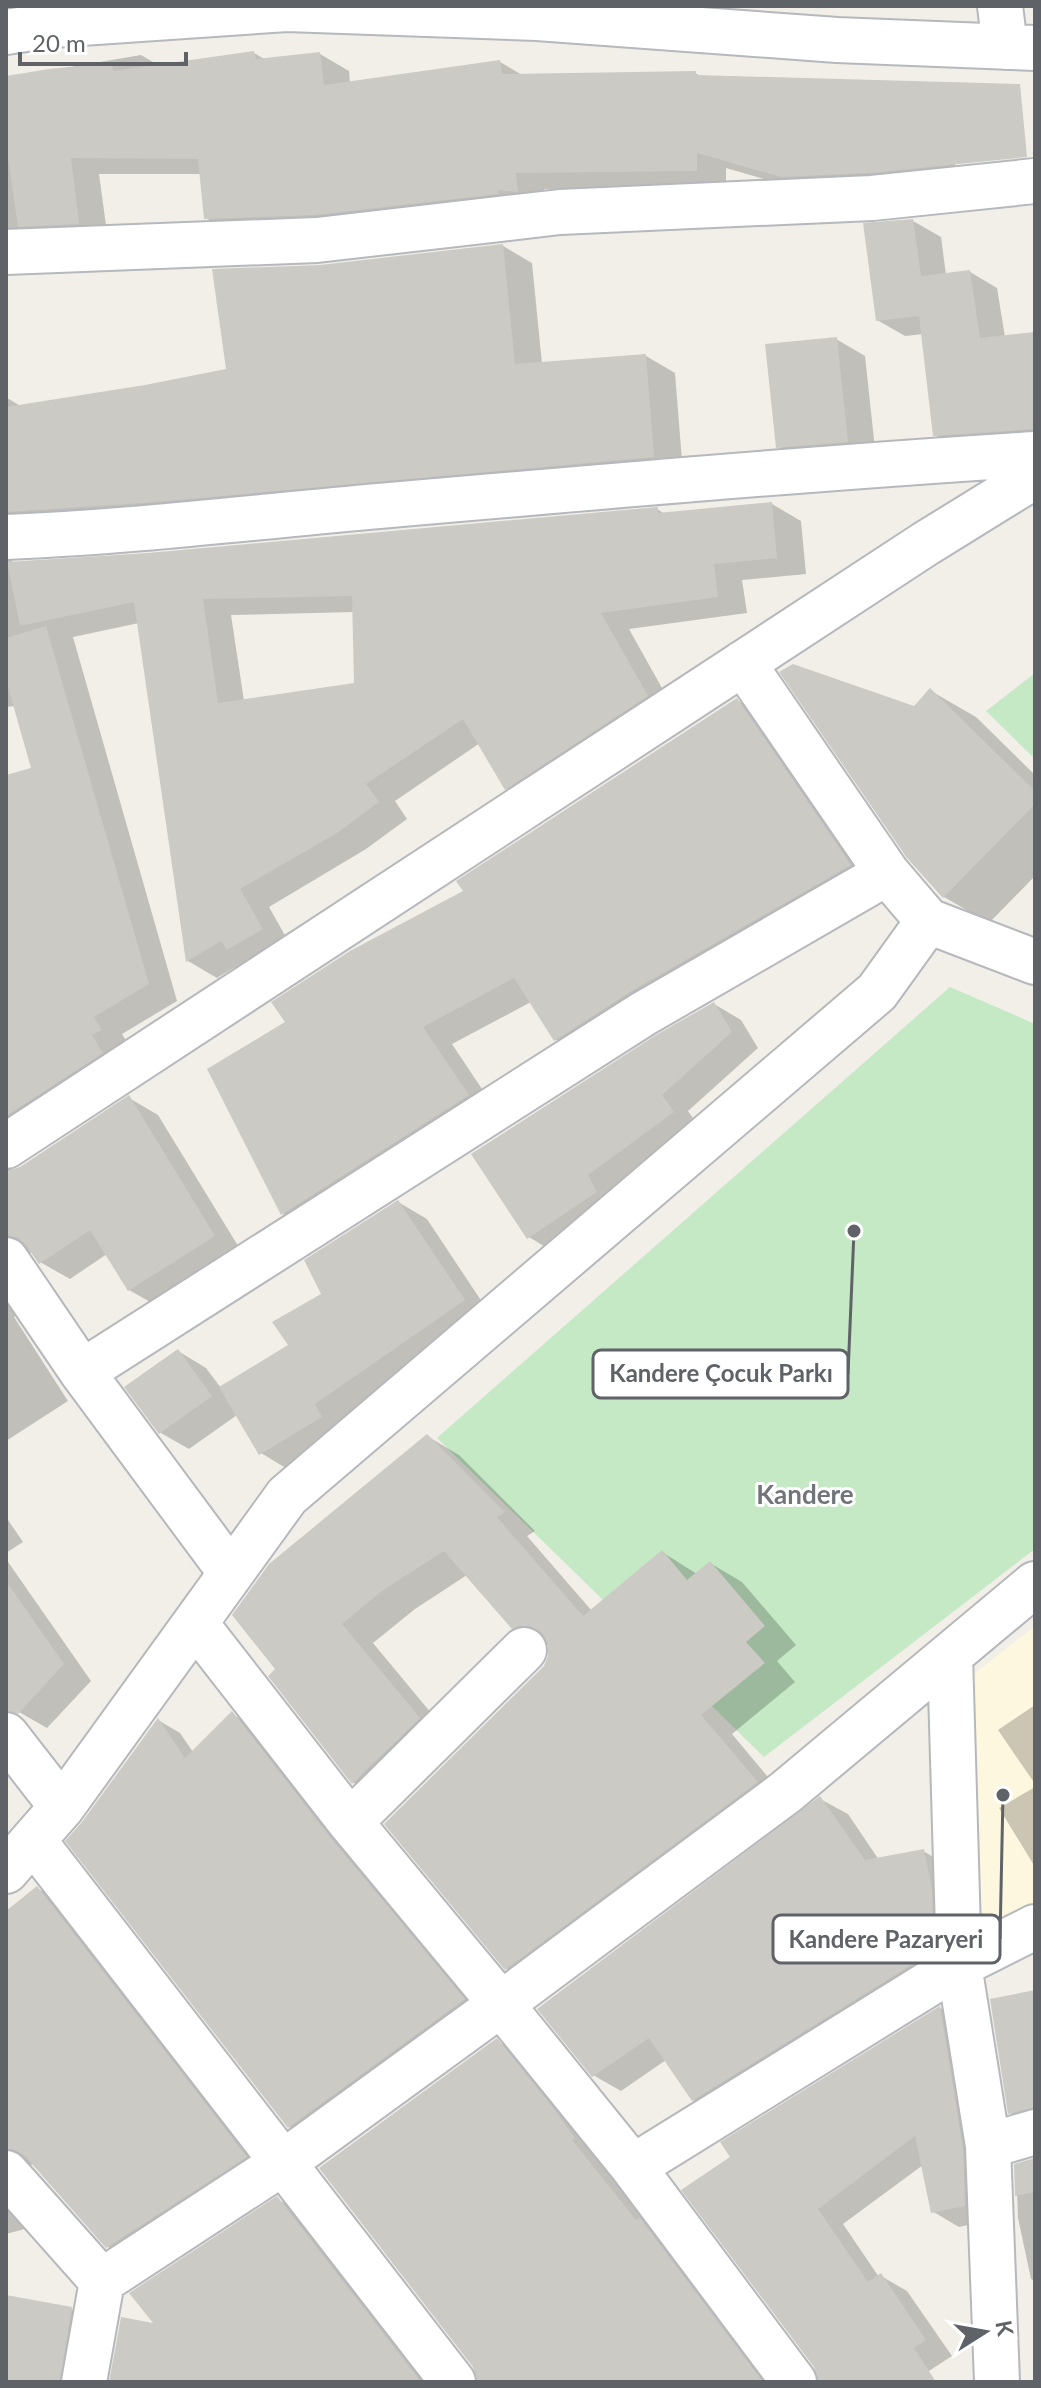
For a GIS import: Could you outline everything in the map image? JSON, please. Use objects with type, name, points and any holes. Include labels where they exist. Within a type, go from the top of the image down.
[{"type":"street","points":[[6,32],[50,15],[345,9],[537,18],[684,18],[837,40],[1021,43]]},
{"type":"street","points":[[6,252],[317,240],[560,212],[872,198],[1035,181]]},
{"type":"street","points":[[6,537],[101,533],[661,482],[1035,454]]},
{"type":"street","points":[[6,1146],[925,544],[1035,476]]},
{"type":"street","points":[[743,663],[887,873],[928,921],[1035,962]]},
{"type":"street","points":[[82,1372],[643,1014],[887,873]]},
{"type":"street","points":[[453,2382],[284,2162],[20,1855],[62,1807],[287,1496],[877,992],[928,921]]},
{"type":"street","points":[[6,1260],[82,1372],[231,1573]]},
{"type":"street","points":[[84,2382],[102,2281],[284,2162],[786,1792],[1035,1584]]},
{"type":"street","points":[[195,1623],[350,1822],[633,2167],[794,2382]]},
{"type":"street","points":[[350,1822],[524,1650]]},
{"type":"street","points":[[950,1655],[959,1965],[988,2146],[997,2382]]},
{"type":"street","points":[[6,1735],[62,1807]]},
{"type":"street","points":[[633,2167],[959,1965],[1035,1927]]},
{"type":"street","points":[[988,2146],[1035,2132]]},
{"type":"street","points":[[6,2173],[102,2281]]},
{"type":"shaded area","points":[[1035,1626],[1035,1912],[970,1945],[970,1677]]},
{"type":"green space","points":[[1035,673],[1035,759],[986,711]]},
{"type":"green space","points":[[950,987],[1035,1024],[1035,1549],[764,1757],[437,1438]]},
{"type":"building","points":[[254,51],[256,59],[320,52],[324,85],[500,60],[502,74],[696,71],[696,75],[1020,84],[1027,157],[870,173],[781,177],[697,153],[697,171],[516,173],[518,192],[498,190],[499,194],[315,215],[204,219],[198,159],[71,158],[79,224],[18,227],[6,144],[6,76],[112,63],[113,71]]},
{"type":"building","points":[[913,219],[921,276],[970,270],[980,338],[1035,332],[1035,429],[933,436],[919,316],[876,321],[863,223]]},
{"type":"building","points":[[503,244],[515,364],[646,354],[654,457],[144,503],[6,512],[6,407],[226,369],[212,269],[320,265]]},
{"type":"building","points":[[837,337],[848,442],[776,448],[765,344]]},
{"type":"building","points":[[772,502],[777,558],[714,564],[718,597],[601,613],[648,696],[505,790],[463,719],[366,784],[379,802],[337,833],[240,889],[263,929],[227,950],[221,941],[186,962],[134,602],[20,626],[7,562],[148,553],[658,507],[658,513]],"holes":[[[352,596],[354,683],[218,703],[203,599]]]},
{"type":"building","points":[[46,626],[149,984],[94,1017],[102,1030],[92,1035],[103,1053],[6,1116],[6,775],[31,768],[6,680],[6,638]]},
{"type":"building","points":[[793,664],[914,706],[930,688],[1035,791],[1035,804],[943,898],[907,858],[779,672]]},
{"type":"building","points":[[737,698],[851,865],[630,992],[554,1041],[514,978],[423,1027],[469,1095],[281,1215],[207,1069],[285,1022],[271,1002],[350,951],[463,891],[456,881]]},
{"type":"building","points":[[714,1002],[732,1032],[662,1095],[674,1112],[588,1175],[597,1192],[527,1239],[471,1154],[656,1035]]},
{"type":"building","points":[[129,1095],[215,1236],[128,1291],[90,1230],[39,1264],[26,1245],[18,1238],[6,1235],[6,1171],[20,1167]]},
{"type":"building","points":[[398,1200],[465,1300],[315,1404],[322,1417],[259,1455],[219,1387],[288,1345],[272,1322],[321,1294],[304,1260]]},
{"type":"building","points":[[178,1349],[212,1396],[159,1434],[124,1387]]},
{"type":"building","points":[[427,1434],[505,1512],[497,1517],[583,1616],[662,1550],[687,1580],[710,1561],[765,1626],[746,1642],[765,1663],[701,1715],[758,1782],[505,1970],[384,1824],[544,1666],[548,1644],[542,1633],[530,1626],[512,1629],[444,1551],[382,1591],[342,1624],[420,1718],[352,1784],[268,1676],[275,1669],[232,1615],[269,1564]]},
{"type":"building","points":[[6,1581],[64,1664],[18,1714],[6,1711]]},
{"type":"building","points":[[232,1711],[330,1837],[465,1999],[288,2128],[65,1841],[158,1718],[185,1758]]},
{"type":"building","points":[[820,1796],[865,1860],[924,1849],[932,1890],[934,1951],[692,2101],[649,2038],[592,2077],[537,2009]]},
{"type":"building","points":[[37,1886],[247,2157],[106,2248],[25,2156],[6,2149],[6,1911]]},
{"type":"building","points":[[1035,1990],[1035,2108],[1008,2114],[990,1999]]},
{"type":"building","points":[[940,2006],[963,2148],[965,2206],[931,2213],[915,2136],[818,2209],[868,2282],[881,2273],[926,2340],[914,2348],[936,2382],[818,2382],[814,2367],[681,2190],[730,2157],[720,2142]]},
{"type":"building","points":[[497,2038],[551,2105],[575,2138],[572,2140],[636,2220],[640,2218],[763,2382],[477,2382],[473,2367],[319,2168]]},
{"type":"building","points":[[1035,2158],[1035,2192],[1015,2196],[1014,2164]]},
{"type":"building","points":[[277,2196],[421,2382],[109,2382],[121,2317],[153,2323],[129,2293]]},
{"type":"building","points":[[6,2295],[72,2307],[60,2382],[6,2382]]},
{"type":"place","name":"Kandere Çocuk Parkı","points":[[854,1231]]},
{"type":"place","name":"Kandere Pazaryeri","points":[[1003,1795]]},
{"type":"district","name":"Kandere","points":[[805,1494]]}]
